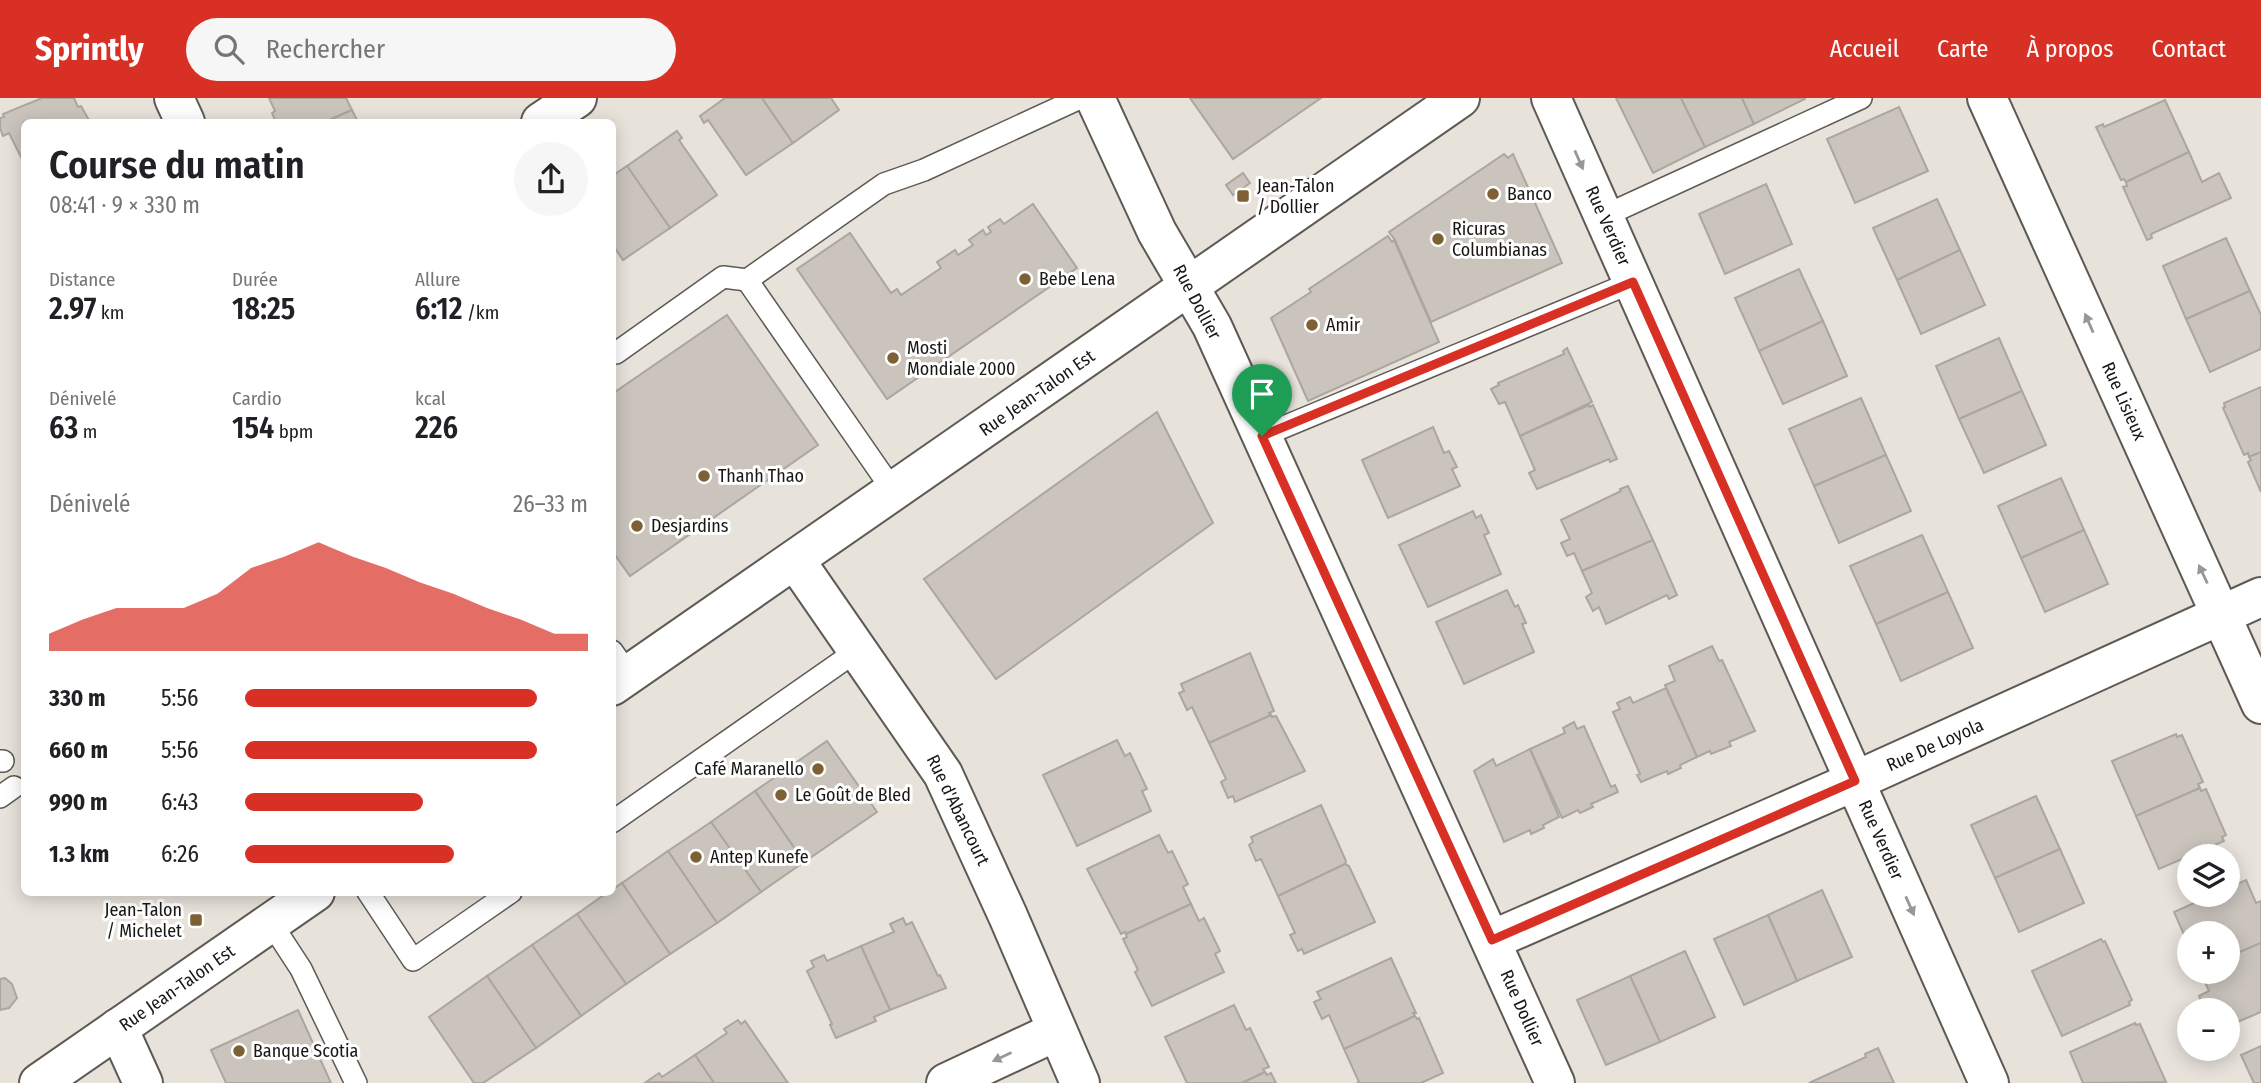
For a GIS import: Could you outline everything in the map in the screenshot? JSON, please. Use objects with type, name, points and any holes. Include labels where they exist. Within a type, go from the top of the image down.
[{"type":"street","points":[[174,98],[184,119]]},
{"type":"street","points":[[546,119],[577,98]]},
{"type":"street","name":"Rue Dollier","points":[[1095,98],[1157,232],[1212,326],[1555,1083]]},
{"type":"street","name":"Rue Jean-Talon Est","points":[[618,671],[795,560],[1460,98]]},
{"type":"street","name":"Rue Verdier","points":[[1551,98],[1989,1083]]},
{"type":"street","name":"Rue Lisieux","points":[[1987,98],[2261,704]]},
{"type":"street","name":"Rue d'Abancourt","points":[[795,560],[943,774],[1080,1083]]},
{"type":"street","name":"Rue De Loyola","points":[[1492,940],[1855,781],[2261,597]]},
{"type":"street","name":"Rue Jean-Talon Est","points":[[39,1083],[309,896]]},
{"type":"street","points":[[118,1028],[143,1083]]},
{"type":"street","points":[[946,1083],[1057,1031]]},
{"type":"lane","points":[[616,353],[723,277],[747,280],[884,184],[924,170],[1080,98]]},
{"type":"lane","points":[[1604,216],[1861,98]]},
{"type":"lane","points":[[747,280],[894,492]]},
{"type":"lane","points":[[1262,436],[1633,282]]},
{"type":"lane","points":[[616,819],[858,650]]},
{"type":"lane","points":[[371,896],[413,960],[505,896]]},
{"type":"lane","points":[[271,923],[301,969],[356,1083]]},
{"type":"building","points":[[42,98],[74,98],[88,119],[21,119],[21,157],[9,133],[3,136],[0,118],[4,117],[3,114]]},
{"type":"building","points":[[269,98],[346,98],[352,110],[332,119],[275,119],[272,113],[275,111]]},
{"type":"building","points":[[725,98],[762,98],[793,143],[746,175],[708,120],[704,123],[700,116]]},
{"type":"building","points":[[762,98],[831,98],[839,110],[793,143]]},
{"type":"building","points":[[1190,98],[1321,98],[1233,159]]},
{"type":"building","points":[[1616,98],[1681,98],[1705,147],[1653,173]]},
{"type":"building","points":[[1681,98],[1742,98],[1754,124],[1705,147]]},
{"type":"building","points":[[1742,98],[1805,98],[1805,99],[1754,124]]},
{"type":"building","points":[[2165,100],[2189,152],[2126,182],[2121,180],[2096,127],[2103,124],[2104,127]]},
{"type":"building","points":[[1899,107],[1928,171],[1855,203],[1827,139]]},
{"type":"building","points":[[352,110],[356,119],[332,119]]},
{"type":"building","points":[[677,131],[682,138],[679,140],[717,195],[670,228],[627,166]]},
{"type":"building","points":[[2189,152],[2202,182],[2219,173],[2231,198],[2151,234],[2152,238],[2147,240],[2123,187],[2127,186],[2126,182]]},
{"type":"building","points":[[1504,154],[1508,158],[1513,154],[1562,263],[1431,322],[1389,232]]},
{"type":"building","points":[[627,166],[670,228],[623,260],[616,250],[616,173]]},
{"type":"building","points":[[1243,173],[1250,183],[1233,195],[1226,185]]},
{"type":"building","points":[[1766,184],[1792,244],[1725,274],[1699,214]]},
{"type":"building","points":[[1937,199],[1960,250],[1897,280],[1873,228]]},
{"type":"building","points":[[1033,204],[1077,268],[887,399],[797,269],[850,233],[891,293],[897,289],[901,295],[941,268],[937,262],[955,250],[958,255],[973,245],[969,240],[983,230],[986,235],[991,232],[988,227],[1000,219],[1004,224]]},
{"type":"building","points":[[1388,236],[1392,242],[1394,240],[1439,342],[1308,401],[1271,318]]},
{"type":"building","points":[[2226,238],[2250,291],[2186,319],[2163,266]]},
{"type":"building","points":[[1960,250],[1985,305],[1921,334],[1897,280]]},
{"type":"building","points":[[1799,269],[1823,321],[1759,351],[1735,298]]},
{"type":"building","points":[[2250,291],[2261,315],[2261,349],[2210,372],[2186,319]]},
{"type":"building","points":[[727,315],[818,445],[630,576],[616,557],[616,391]]},
{"type":"building","points":[[1823,321],[1847,376],[1783,404],[1759,351]]},
{"type":"building","points":[[1999,338],[2022,391],[1959,419],[1936,366]]},
{"type":"building","points":[[1567,348],[1592,402],[1520,436],[1505,402],[1499,404],[1491,389],[1499,385],[1498,383],[1564,354],[1563,351]]},
{"type":"building","points":[[2261,387],[2261,452],[2249,457],[2248,453],[2244,455],[2223,408],[2224,403]]},
{"type":"building","points":[[2022,391],[2046,445],[1984,473],[1959,419]]},
{"type":"building","points":[[1861,398],[1886,455],[1814,486],[1789,429]]},
{"type":"building","points":[[1593,405],[1617,459],[1610,462],[1609,459],[1537,489],[1529,473],[1535,470],[1520,436]]},
{"type":"building","points":[[1157,412],[1213,523],[996,679],[924,579]]},
{"type":"building","points":[[1433,427],[1444,453],[1449,451],[1457,467],[1452,469],[1460,486],[1388,518],[1362,460]]},
{"type":"building","points":[[2261,452],[2261,492],[2248,462],[2251,460],[2249,457]]},
{"type":"building","points":[[1886,455],[1911,511],[1839,543],[1814,486]]},
{"type":"building","points":[[2061,478],[2084,530],[2021,558],[1998,506]]},
{"type":"building","points":[[1628,486],[1653,540],[1582,571],[1574,553],[1567,556],[1561,543],[1570,539],[1561,520]]},
{"type":"building","points":[[1473,511],[1476,518],[1481,515],[1489,533],[1484,535],[1501,574],[1428,607],[1399,545]]},
{"type":"building","points":[[2084,530],[2108,584],[2045,612],[2021,558]]},
{"type":"building","points":[[1922,535],[1948,592],[1876,624],[1850,566]]},
{"type":"building","points":[[1653,540],[1677,595],[1669,599],[1667,595],[1606,624],[1599,607],[1593,611],[1586,597],[1592,593],[1582,571]]},
{"type":"building","points":[[1507,590],[1526,623],[1522,624],[1534,652],[1464,684],[1436,622]]},
{"type":"building","points":[[1948,592],[1973,648],[1901,681],[1876,624]]},
{"type":"building","points":[[1712,646],[1719,661],[1722,660],[1755,731],[1729,742],[1731,746],[1697,757],[1665,685],[1675,681],[1669,666]]},
{"type":"building","points":[[1250,653],[1274,711],[1269,713],[1271,715],[1209,743],[1192,707],[1187,710],[1179,693],[1184,691],[1181,684]]},
{"type":"building","points":[[1666,688],[1697,757],[1668,774],[1667,771],[1641,782],[1613,712],[1620,709],[1617,703],[1630,697],[1633,703]]},
{"type":"building","points":[[1271,715],[1276,716],[1305,771],[1235,802],[1233,796],[1228,798],[1221,782],[1226,779],[1209,743]]},
{"type":"building","points":[[1574,722],[1577,729],[1584,726],[1611,787],[1615,785],[1618,792],[1591,804],[1593,807],[1580,813],[1578,810],[1562,818],[1530,749],[1565,733],[1563,728]]},
{"type":"building","points":[[2176,734],[2177,737],[2182,735],[2203,782],[2198,784],[2200,788],[2136,816],[2112,761]]},
{"type":"building","points":[[1117,740],[1125,756],[1130,753],[1147,789],[1142,791],[1151,811],[1077,846],[1043,775]]},
{"type":"building","points":[[827,741],[877,812],[804,862],[755,791]]},
{"type":"building","points":[[1530,749],[1559,817],[1531,834],[1530,830],[1504,842],[1474,771],[1493,759],[1496,766]]},
{"type":"building","points":[[2200,788],[2201,791],[2206,789],[2226,835],[2222,837],[2224,841],[2217,844],[2177,844],[2177,861],[2159,869],[2136,816]]},
{"type":"building","points":[[755,791],[804,862],[761,892],[711,822]]},
{"type":"building","points":[[2036,796],[2060,849],[1995,878],[1971,825]]},
{"type":"building","points":[[1321,805],[1345,864],[1278,896],[1261,859],[1256,861],[1249,845],[1253,842],[1251,837]]},
{"type":"building","points":[[711,822],[761,892],[717,923],[668,851]]},
{"type":"building","points":[[1159,835],[1168,853],[1172,851],[1188,884],[1183,887],[1191,904],[1121,934],[1087,869]]},
{"type":"building","points":[[2060,849],[2084,903],[2019,932],[1995,878]]},
{"type":"building","points":[[668,851],[717,923],[670,954],[622,883]]},
{"type":"building","points":[[1345,864],[1349,866],[1375,922],[1304,954],[1302,949],[1298,951],[1290,935],[1295,933],[1278,896]]},
{"type":"building","points":[[2246,880],[2256,903],[2261,901],[2261,943],[2240,952],[2240,921],[2178,921],[2174,912],[2185,907],[2240,907],[2240,883]]},
{"type":"building","points":[[622,883],[670,954],[626,984],[577,914],[602,896],[616,896],[616,887]]},
{"type":"building","points":[[1822,890],[1852,957],[1797,981],[1768,915]]},
{"type":"building","points":[[1191,904],[1199,921],[1204,918],[1220,951],[1215,954],[1224,972],[1152,1006],[1123,939],[1127,937],[1126,934]]},
{"type":"building","points":[[577,914],[626,984],[581,1016],[532,945]]},
{"type":"building","points":[[1768,915],[1797,981],[1744,1005],[1714,939]]},
{"type":"building","points":[[903,918],[906,925],[912,922],[946,988],[890,1010],[861,946],[894,932],[890,924]]},
{"type":"building","points":[[2101,939],[2105,941],[2132,1000],[2130,1005],[2062,1036],[2032,971]]},
{"type":"building","points":[[2261,943],[2261,1012],[2240,1021],[2240,998],[2199,996],[2209,991],[2206,984],[2240,984],[2240,952]]},
{"type":"building","points":[[532,945],[581,1016],[536,1048],[487,976]]},
{"type":"building","points":[[861,946],[890,1010],[874,1017],[876,1021],[836,1038],[807,971],[814,967],[811,961],[824,955],[827,961]]},
{"type":"building","points":[[1685,951],[1715,1017],[1660,1042],[1630,976]]},
{"type":"building","points":[[1391,958],[1415,1016],[1344,1049],[1329,1015],[1322,1019],[1314,1002],[1321,999],[1317,992]]},
{"type":"building","points":[[487,976],[536,1048],[483,1083],[474,1083],[429,1017]]},
{"type":"building","points":[[1630,976],[1660,1042],[1606,1065],[1577,1000]]},
{"type":"building","points":[[5,978],[12,984],[17,998],[9,1008],[0,1010],[0,979]]},
{"type":"building","points":[[1234,1005],[1246,1030],[1250,1028],[1269,1067],[1263,1069],[1265,1072],[1242,1083],[1187,1083],[1165,1037]]},
{"type":"building","points":[[298,1010],[331,1083],[226,1083],[211,1050]]},
{"type":"building","points":[[1415,1016],[1419,1018],[1443,1073],[1421,1083],[1357,1083],[1359,1082],[1344,1049]]},
{"type":"building","points":[[738,1020],[741,1024],[745,1021],[788,1083],[714,1083],[695,1055],[727,1033],[724,1029]]},
{"type":"building","points":[[2135,1023],[2140,1024],[2166,1082],[2083,1083],[2070,1052]]},
{"type":"building","points":[[2261,1046],[2261,1083],[2254,1083],[2241,1055]]},
{"type":"building","points":[[1878,1048],[1894,1083],[1809,1083],[1866,1057],[1865,1054]]},
{"type":"building","points":[[695,1055],[714,1083],[646,1082],[659,1073],[662,1077]]},
{"type":"building","points":[[1265,1072],[1267,1075],[1271,1073],[1276,1083],[1242,1083]]},
{"type":"place","name":"Banco","points":[[1493,194]]},
{"type":"place","name":"Jean-Talon / Dollier","points":[[1243,196]]},
{"type":"place","name":"Ricuras Columbianas","points":[[1438,239]]},
{"type":"place","name":"Bebe Lena","points":[[1025,279]]},
{"type":"place","name":"Amir","points":[[1312,325]]},
{"type":"place","name":"Mosti Mondiale 2000","points":[[893,358]]},
{"type":"place","name":"Thanh Thao","points":[[704,476]]},
{"type":"place","name":"Desjardins","points":[[637,526]]},
{"type":"place","name":"Café Maranello","points":[[818,769]]},
{"type":"place","name":"Le Goût de Bled","points":[[781,795]]},
{"type":"place","name":"Antep Kunefe","points":[[696,857]]},
{"type":"place","name":"Jean-Talon / Michelet","points":[[196,920]]},
{"type":"place","name":"Banque Scotia","points":[[239,1051]]},
{"type":"route","points":[[1633,282],[1855,781],[1492,940],[1262,436],[1633,282]]}]
